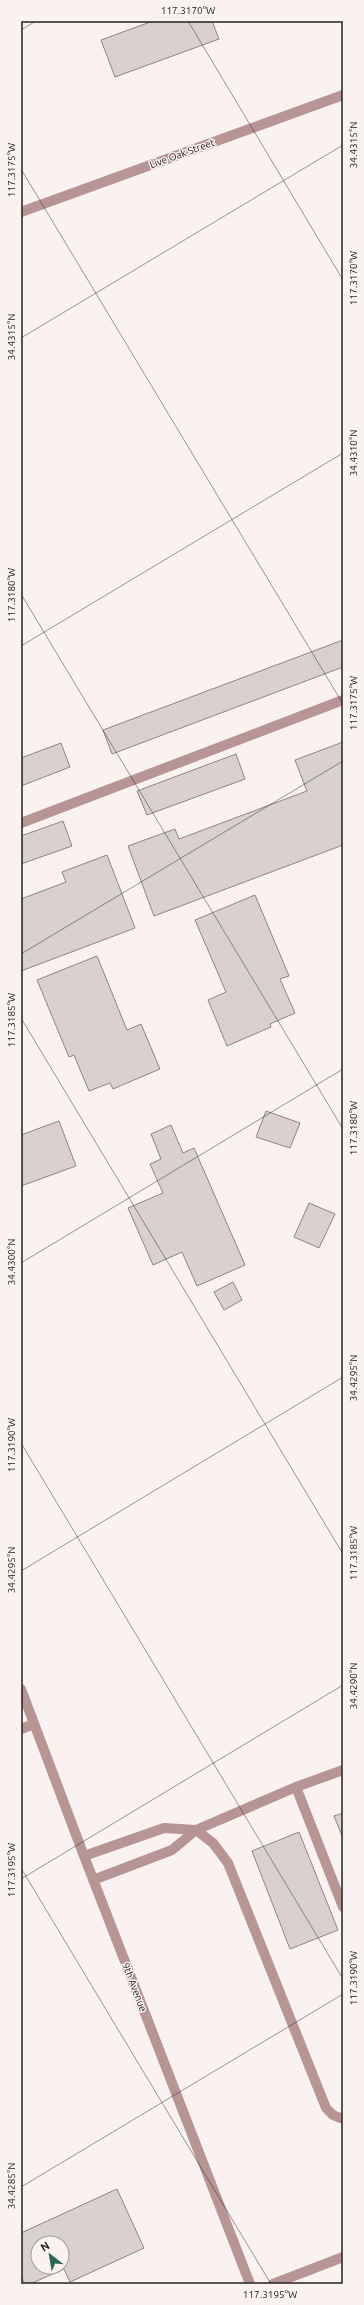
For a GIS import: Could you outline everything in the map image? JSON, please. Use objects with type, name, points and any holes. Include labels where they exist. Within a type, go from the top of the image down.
[{"type":"street","name":"Live Oak Street","points":[[21,212],[343,95]]},
{"type":"street","points":[[21,823],[343,700]]},
{"type":"street","name":"9th Avenue","points":[[21,1689],[250,2284]]},
{"type":"street","points":[[21,1729],[34,1724]]},
{"type":"street","points":[[94,1880],[172,1850],[196,1830],[296,1787],[343,1770]]},
{"type":"street","points":[[296,1787],[343,1907]]},
{"type":"street","points":[[84,1856],[164,1828],[196,1830],[213,1843],[228,1863],[326,2108],[333,2116],[340,2118],[343,2117]]},
{"type":"street","points":[[272,2284],[343,2256]]},
{"type":"building","points":[[153,21],[212,21],[219,39],[115,77],[101,40]]},
{"type":"building","points":[[343,640],[343,667],[112,754],[103,730]]},
{"type":"building","points":[[343,742],[343,845],[154,916],[128,846],[175,829],[179,839],[307,791],[295,760]]},
{"type":"building","points":[[61,743],[70,767],[21,786],[21,758]]},
{"type":"building","points":[[236,754],[245,779],[147,815],[137,791]]},
{"type":"building","points":[[63,821],[72,846],[21,864],[21,836]]},
{"type":"building","points":[[107,855],[135,928],[21,971],[21,899],[66,882],[62,872]]},
{"type":"building","points":[[255,895],[289,976],[280,979],[295,1013],[270,1024],[271,1027],[227,1046],[208,1000],[226,992],[195,920]]},
{"type":"building","points":[[97,956],[127,1030],[141,1024],[160,1069],[113,1089],[110,1083],[89,1091],[74,1055],[69,1057],[37,980]]},
{"type":"building","points":[[266,1111],[300,1123],[290,1148],[256,1137]]},
{"type":"building","points":[[59,1121],[76,1166],[21,1186],[21,1135]]},
{"type":"building","points":[[171,1125],[183,1153],[194,1148],[245,1265],[197,1286],[182,1252],[153,1265],[128,1208],[163,1193],[150,1164],[161,1159],[151,1134]]},
{"type":"building","points":[[309,1203],[335,1214],[319,1248],[294,1237]]},
{"type":"building","points":[[233,1282],[242,1300],[224,1310],[214,1292]]},
{"type":"building","points":[[343,1813],[343,1838],[334,1816]]},
{"type":"building","points":[[299,1832],[338,1930],[290,1949],[252,1851]]},
{"type":"building","points":[[117,2189],[144,2248],[70,2282],[67,2275],[70,2275],[70,2235],[30,2235],[30,2275],[50,2275],[30,2284],[25,2284],[21,2276],[21,2233]]}]
